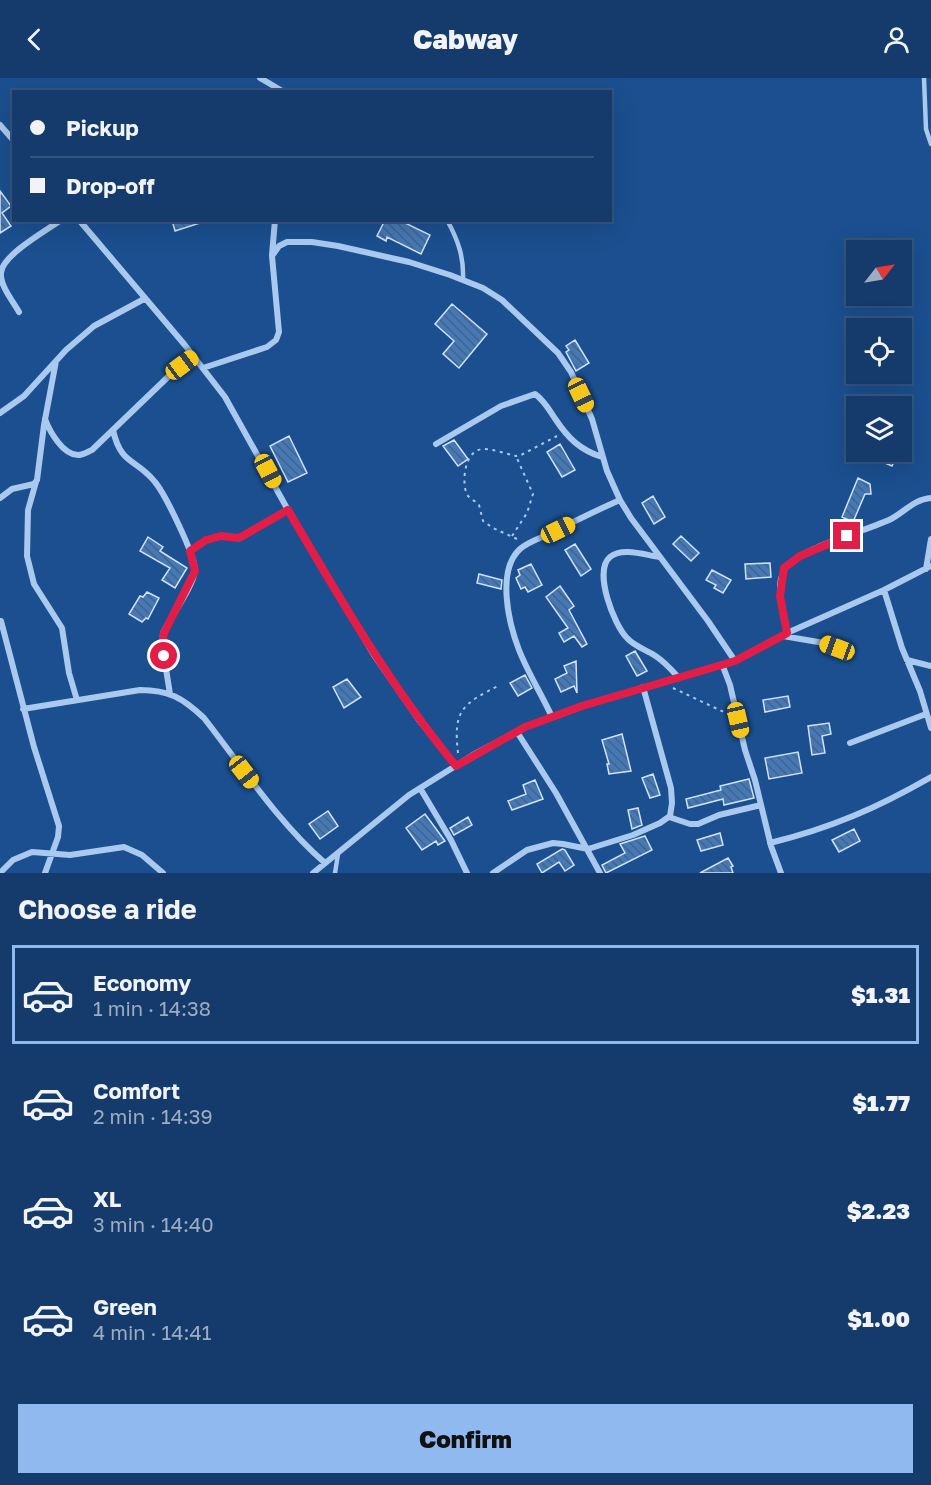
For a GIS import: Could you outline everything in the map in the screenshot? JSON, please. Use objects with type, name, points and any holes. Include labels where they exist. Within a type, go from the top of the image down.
[{"type":"street","points":[[260,78],[281,90]]},
{"type":"street","points":[[0,125],[12,139]]},
{"type":"street","points":[[19,312],[3,284],[1,273],[3,266],[32,240],[59,222]]},
{"type":"street","points":[[81,222],[225,397],[288,510],[374,655],[419,720],[459,764]]},
{"type":"street","points":[[203,368],[267,347],[276,340],[279,332],[272,256],[275,222]]},
{"type":"street","points":[[272,256],[279,246],[287,242],[312,242],[400,260],[463,279],[502,300],[558,353],[570,372],[592,419],[602,457],[620,500],[735,661]]},
{"type":"street","points":[[0,413],[35,386],[56,360],[94,327],[144,299]]},
{"type":"street","points":[[45,419],[57,440],[67,451],[83,455],[92,450],[171,374],[194,357]]},
{"type":"street","points":[[56,360],[36,482],[28,510],[27,556],[34,584],[62,628],[69,673],[77,700]]},
{"type":"street","points":[[436,444],[501,406],[535,394],[544,400],[565,432],[581,449],[602,457]]},
{"type":"street","points":[[113,430],[119,451],[154,481],[164,496],[190,551],[195,571],[164,633],[162,644],[170,694]]},
{"type":"street","points":[[0,498],[12,489],[36,482]]},
{"type":"street","points":[[785,635],[780,596],[784,568],[814,549],[890,519],[919,501],[931,498]]},
{"type":"street","points":[[552,717],[520,652],[509,615],[508,569],[512,560],[528,544],[620,500]]},
{"type":"street","points":[[190,551],[206,540],[221,536],[239,538],[288,510]]},
{"type":"street","points":[[313,873],[420,788],[517,732],[552,717],[643,687],[735,661],[928,568],[931,539]]},
{"type":"street","points":[[660,557],[636,553],[620,553],[609,557],[603,567],[604,585],[614,618],[627,639],[666,664],[678,677]]},
{"type":"street","points":[[884,590],[931,728]]},
{"type":"street","points":[[1,621],[23,709],[59,826],[58,837],[45,873]]},
{"type":"street","points":[[785,635],[824,643],[852,652]]},
{"type":"street","points":[[907,660],[931,666]]},
{"type":"street","points":[[722,664],[730,685],[770,843],[781,873]]},
{"type":"street","points":[[493,873],[518,855],[539,846],[563,844],[588,849],[633,835],[669,817],[672,812],[671,788],[643,687]]},
{"type":"street","points":[[23,709],[140,690],[158,690],[170,694],[191,706],[204,718],[274,810],[302,843],[325,863]]},
{"type":"street","points":[[850,743],[926,714]]},
{"type":"street","points":[[517,732],[556,793],[600,873]]},
{"type":"street","points":[[770,843],[862,814],[931,777]]},
{"type":"street","points":[[420,788],[451,840],[467,873]]},
{"type":"street","points":[[669,817],[690,824],[698,824],[719,815],[761,805]]},
{"type":"street","points":[[0,873],[21,856],[32,852],[70,855],[124,847],[142,855],[163,873]]},
{"type":"lane","points":[[924,78],[926,129],[931,144]]},
{"type":"lane","points":[[448,222],[458,241],[464,264],[463,279]]},
{"type":"lane","points":[[335,873],[338,854]]},
{"type":"path","points":[[528,544],[483,521],[479,505],[467,495],[465,483],[469,459],[477,450],[484,449],[516,456],[565,432]]},
{"type":"path","points":[[512,536],[527,513],[533,494],[516,456]]},
{"type":"path","points":[[660,682],[738,720]]},
{"type":"path","points":[[459,764],[456,731],[459,716],[479,696],[500,685]]},
{"type":"building","points":[[0,191],[11,206],[2,213],[11,226],[0,233]]},
{"type":"building","points":[[173,222],[200,222],[200,223],[175,231]]},
{"type":"building","points":[[384,222],[403,222],[430,235],[421,254],[387,237],[386,241],[377,236]]},
{"type":"building","points":[[452,304],[487,334],[459,368],[443,354],[454,341],[435,324]]},
{"type":"building","points":[[575,340],[589,363],[576,371],[566,352],[569,350],[566,346]]},
{"type":"building","points":[[289,436],[307,473],[288,482],[270,446]]},
{"type":"building","points":[[454,440],[468,459],[458,466],[443,446]]},
{"type":"building","points":[[560,444],[575,470],[562,477],[547,452]]},
{"type":"building","points":[[858,478],[870,484],[871,494],[865,494],[853,522],[842,517]]},
{"type":"building","points":[[653,496],[665,517],[654,524],[642,503]]},
{"type":"building","points":[[681,536],[699,553],[691,561],[673,544]]},
{"type":"building","points":[[148,537],[163,547],[160,551],[187,568],[175,588],[162,580],[170,568],[140,551]]},
{"type":"building","points":[[575,544],[591,569],[581,576],[565,550]]},
{"type":"building","points":[[770,563],[771,577],[746,579],[745,564]]},
{"type":"building","points":[[531,564],[542,585],[528,592],[525,587],[521,589],[516,578],[520,575],[518,570]]},
{"type":"building","points":[[712,570],[731,580],[723,593],[714,588],[716,585],[706,580]]},
{"type":"building","points":[[479,574],[502,580],[501,589],[477,583]]},
{"type":"building","points":[[560,586],[574,606],[569,610],[587,644],[582,647],[574,636],[564,642],[559,633],[568,628],[546,597]]},
{"type":"building","points":[[147,592],[159,598],[148,619],[142,622],[129,614],[140,596],[143,597]]},
{"type":"building","points":[[635,651],[647,671],[637,676],[626,656]]},
{"type":"building","points":[[576,661],[577,693],[574,686],[561,692],[555,679],[567,673],[564,666]]},
{"type":"building","points":[[525,675],[532,688],[518,696],[510,683]]},
{"type":"building","points":[[347,679],[361,697],[344,708],[333,687]]},
{"type":"building","points":[[788,696],[790,707],[765,712],[763,700]]},
{"type":"building","points":[[829,723],[831,734],[822,736],[825,753],[812,755],[808,726]]},
{"type":"building","points":[[622,734],[631,771],[609,774],[607,764],[609,764],[602,740]]},
{"type":"building","points":[[798,752],[802,773],[769,779],[765,758]]},
{"type":"building","points":[[653,774],[660,795],[650,798],[642,778]]},
{"type":"building","points":[[749,779],[754,798],[724,805],[723,799],[688,808],[686,799],[721,790],[720,786]]},
{"type":"building","points":[[535,780],[543,799],[512,810],[508,801],[526,794],[523,785]]},
{"type":"building","points":[[638,808],[642,825],[632,829],[628,810]]},
{"type":"building","points":[[328,811],[338,826],[320,839],[309,824]]},
{"type":"building","points":[[425,814],[445,841],[438,845],[436,841],[422,850],[406,828]]},
{"type":"building","points":[[468,817],[472,825],[454,835],[450,828]]},
{"type":"building","points":[[854,829],[860,841],[839,852],[832,840]]},
{"type":"building","points":[[720,833],[723,845],[701,851],[697,840]]},
{"type":"building","points":[[645,836],[652,850],[606,873],[602,865],[625,853],[620,844]]},
{"type":"building","points":[[562,849],[574,865],[565,871],[559,862],[542,873],[537,864]]},
{"type":"building","points":[[728,858],[733,866],[731,867],[733,873],[700,873]]},
{"type":"route","points":[[164,656],[162,644],[168,621],[195,571],[190,551],[206,540],[221,536],[239,538],[288,510],[374,655],[419,720],[456,766],[525,727],[582,706],[735,661],[782,636],[787,633],[780,596],[784,568],[800,556],[847,536]]}]
